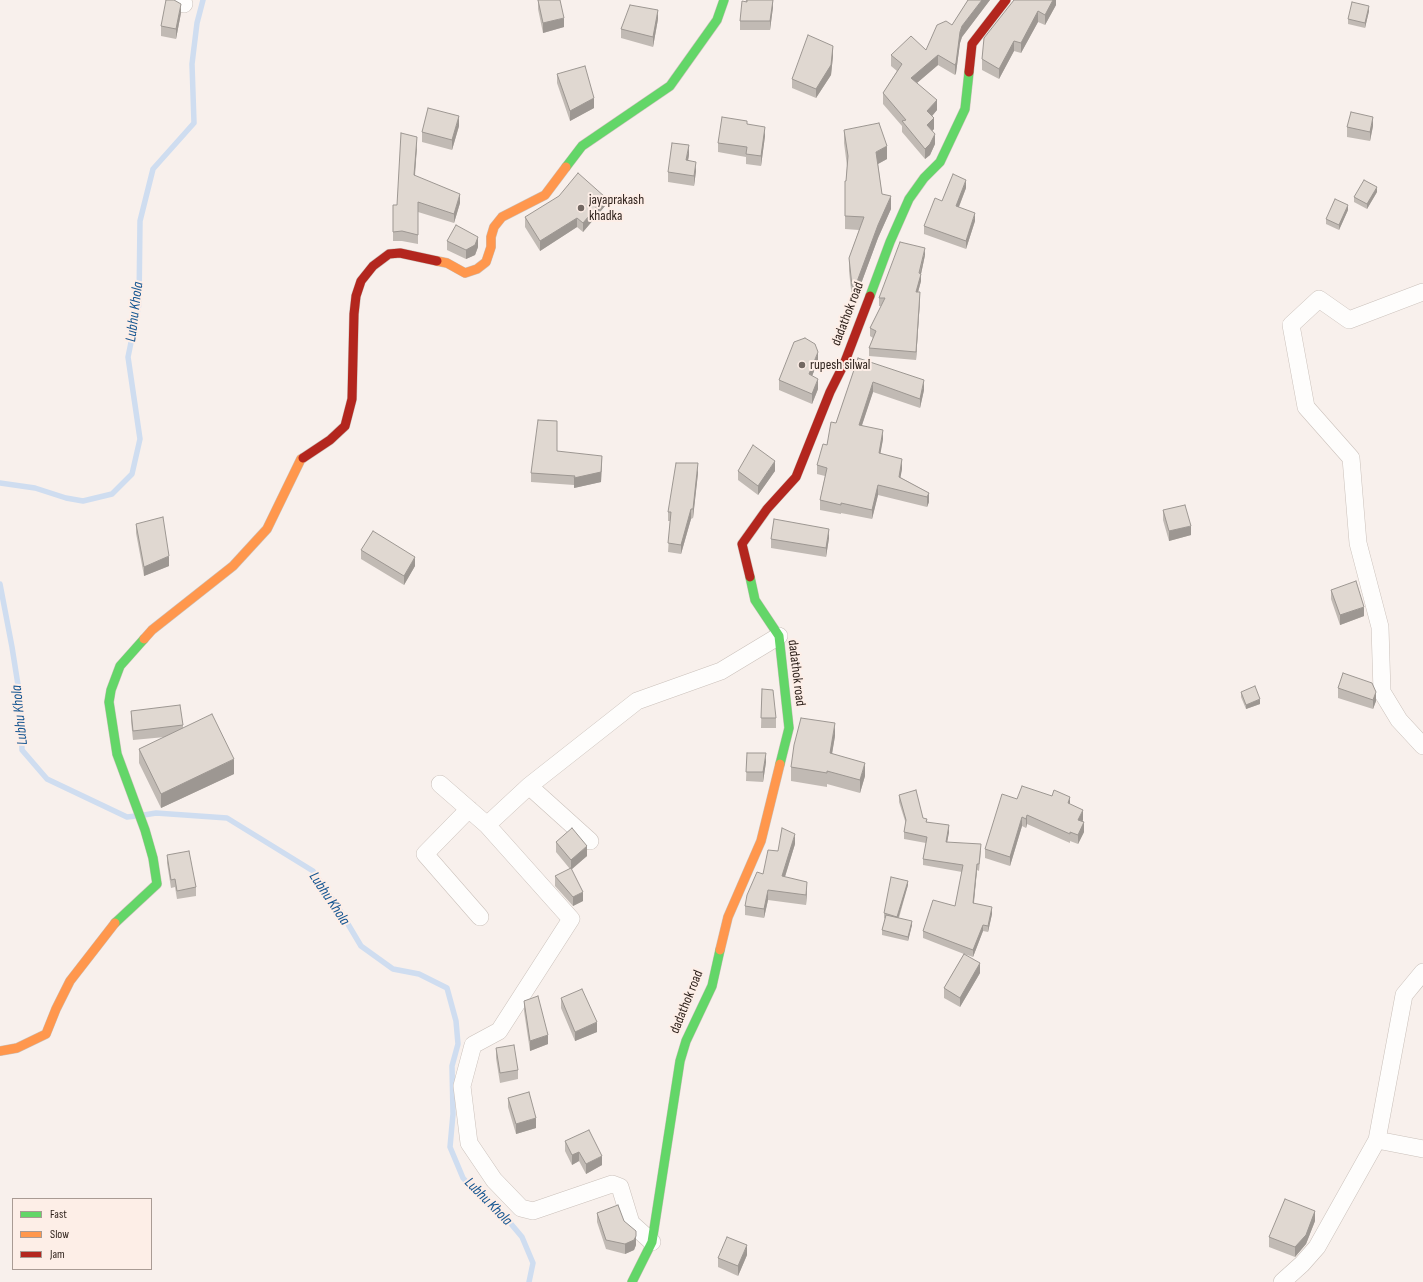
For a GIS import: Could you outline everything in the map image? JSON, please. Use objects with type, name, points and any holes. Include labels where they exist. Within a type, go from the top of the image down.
[{"type":"street","points":[[0,1051],[17,1048],[46,1034],[56,1009],[75,975],[116,921],[157,884],[153,858],[145,830],[117,754],[109,702],[111,690],[120,666],[152,630],[233,566],[268,529],[301,459],[330,440],[345,426],[352,399],[354,314],[356,296],[361,281],[373,266],[389,254],[400,253],[447,263],[465,273],[478,269],[486,262],[491,247],[491,237],[494,227],[502,217],[545,195],[582,146],[670,86],[717,20],[724,0]]},
{"type":"street","name":"dadathok road","points":[[632,1282],[652,1242],[680,1061],[686,1042],[712,986],[728,917],[761,841],[789,728],[779,636],[755,600],[742,544],[767,509],[796,477],[830,392],[844,364],[890,242],[909,199],[924,178],[940,162],[965,109],[972,44],[1006,0]]},
{"type":"street","points":[[1423,292],[1350,320],[1319,299],[1291,325],[1306,407],[1351,458],[1358,543],[1380,627],[1382,692],[1399,720],[1423,746]]},
{"type":"street","points":[[487,825],[529,786],[637,701],[721,671],[779,636]]},
{"type":"street","points":[[440,784],[487,825],[571,919],[500,1031],[473,1045],[462,1086],[469,1143],[494,1180],[521,1208],[533,1211],[612,1184],[620,1188],[631,1223],[652,1242]]},
{"type":"street","points":[[529,786],[590,840]]},
{"type":"street","points":[[469,809],[425,854],[480,917]]},
{"type":"street","points":[[1282,1282],[1302,1264],[1317,1247],[1377,1140],[1404,995],[1423,972]]},
{"type":"street","points":[[1377,1140],[1423,1149]]},
{"type":"building","points":[[166,0],[174,0],[181,4],[176,29],[161,26]]},
{"type":"building","points":[[538,0],[560,0],[564,18],[543,23]]},
{"type":"building","points":[[747,0],[773,0],[770,21],[740,21],[742,1],[747,2]]},
{"type":"building","points":[[968,0],[982,0],[962,26],[955,65],[938,55],[911,78],[937,100],[927,111],[934,118],[927,125],[935,134],[930,144],[925,149],[902,121],[906,120],[883,93],[902,64],[891,55],[911,36],[926,50],[937,25],[946,21],[952,25]]},
{"type":"building","points":[[1014,0],[1053,0],[1045,15],[1038,11],[1021,43],[1014,41],[999,69],[982,59],[984,38]]},
{"type":"building","points":[[1352,2],[1369,6],[1365,23],[1348,19]]},
{"type":"building","points":[[630,5],[658,10],[653,37],[621,29]]},
{"type":"building","points":[[808,35],[833,46],[831,65],[816,89],[792,79]]},
{"type":"building","points":[[585,66],[594,98],[570,111],[557,74]]},
{"type":"building","points":[[428,108],[459,116],[452,140],[422,132]]},
{"type":"building","points":[[1351,112],[1373,117],[1370,132],[1347,127]]},
{"type":"building","points":[[722,117],[747,121],[747,124],[765,127],[761,156],[746,154],[747,147],[718,143]]},
{"type":"building","points":[[879,123],[887,146],[876,152],[882,194],[891,196],[878,225],[855,287],[852,286],[849,258],[864,217],[845,216],[845,181],[848,156],[844,130]]},
{"type":"building","points":[[401,133],[417,137],[414,175],[460,194],[454,214],[418,202],[418,235],[402,231],[393,232],[393,205],[397,205]]},
{"type":"building","points":[[672,143],[689,145],[686,160],[696,162],[694,176],[668,172]]},
{"type":"building","points":[[578,173],[605,197],[583,223],[577,218],[540,241],[525,217],[559,196]]},
{"type":"building","points":[[953,174],[966,180],[956,206],[975,213],[966,241],[924,226],[935,198],[942,201]]},
{"type":"building","points":[[1364,180],[1377,187],[1367,204],[1354,197]]},
{"type":"building","points":[[1335,199],[1348,205],[1339,225],[1326,219]]},
{"type":"building","points":[[456,225],[478,237],[475,245],[466,250],[447,241]]},
{"type":"building","points":[[900,242],[925,248],[919,273],[921,274],[916,292],[920,292],[916,352],[869,348],[876,331],[870,328],[885,298],[879,298]]},
{"type":"building","points":[[805,338],[815,344],[818,352],[809,374],[818,379],[812,394],[779,380],[794,342]]},
{"type":"building","points":[[858,358],[924,380],[920,399],[873,382],[859,425],[883,430],[879,453],[902,459],[899,477],[929,493],[927,497],[878,485],[872,510],[820,500],[827,468],[817,465],[823,444],[827,445],[831,422],[836,423]]},
{"type":"building","points":[[538,420],[557,421],[557,451],[602,456],[601,472],[574,478],[575,476],[531,473]]},
{"type":"building","points":[[753,445],[775,461],[758,486],[738,471]]},
{"type":"building","points":[[676,463],[698,463],[693,509],[691,509],[681,545],[668,543],[671,512],[668,512]]},
{"type":"building","points":[[1185,505],[1191,526],[1169,531],[1163,510]]},
{"type":"building","points":[[163,517],[169,556],[144,567],[136,524]]},
{"type":"building","points":[[774,519],[829,529],[826,548],[771,539]]},
{"type":"building","points":[[373,531],[415,557],[404,576],[361,550]]},
{"type":"building","points":[[1356,581],[1364,607],[1340,615],[1331,590]]},
{"type":"building","points":[[1343,673],[1372,683],[1376,692],[1373,700],[1338,688]]},
{"type":"building","points":[[1255,686],[1260,699],[1246,705],[1241,692]]},
{"type":"building","points":[[762,689],[773,690],[776,718],[761,718]]},
{"type":"building","points":[[180,705],[183,725],[133,731],[131,711]]},
{"type":"building","points":[[212,714],[234,759],[161,794],[139,749]]},
{"type":"building","points":[[801,718],[835,723],[830,753],[865,763],[860,780],[827,771],[827,773],[791,767],[794,745]]},
{"type":"building","points":[[747,753],[766,753],[763,772],[746,772]]},
{"type":"building","points":[[1022,786],[1052,796],[1054,790],[1070,797],[1068,803],[1083,810],[1078,820],[1084,822],[1078,835],[1070,832],[1070,834],[1027,815],[1026,819],[1022,817],[1010,857],[985,849],[1002,794],[1017,799]]},
{"type":"building","points":[[916,790],[923,818],[927,819],[926,822],[949,825],[946,842],[981,844],[979,864],[977,864],[973,903],[992,907],[988,926],[983,925],[973,950],[923,931],[933,900],[955,906],[963,865],[923,859],[927,837],[904,832],[906,820],[899,795]]},
{"type":"building","points":[[572,828],[587,846],[571,860],[556,842]]},
{"type":"building","points":[[782,828],[795,834],[782,876],[807,882],[806,895],[768,890],[764,909],[745,906],[747,895],[757,872],[763,874],[768,850],[778,851]]},
{"type":"building","points":[[189,851],[196,887],[177,891],[175,879],[171,880],[167,855]]},
{"type":"building","points":[[571,868],[583,892],[573,897],[555,876]]},
{"type":"building","points":[[891,877],[908,881],[897,917],[884,913]]},
{"type":"building","points":[[886,915],[912,921],[908,937],[882,930]]},
{"type":"building","points":[[964,954],[980,963],[960,998],[944,988]]},
{"type":"building","points":[[582,989],[597,1022],[575,1032],[561,998]]},
{"type":"building","points":[[538,996],[548,1035],[530,1041],[524,1001]]},
{"type":"building","points":[[514,1045],[518,1070],[500,1073],[496,1048]]},
{"type":"building","points":[[529,1092],[536,1118],[516,1124],[508,1098]]},
{"type":"building","points":[[589,1130],[602,1156],[586,1164],[579,1152],[572,1155],[565,1141]]},
{"type":"building","points":[[1285,1199],[1315,1211],[1306,1235],[1295,1247],[1269,1237]]},
{"type":"building","points":[[618,1205],[624,1221],[636,1231],[634,1240],[625,1244],[606,1240],[597,1213]]},
{"type":"building","points":[[727,1237],[747,1245],[738,1266],[718,1258]]},
{"type":"waterway","name":"Lubhu Khola","points":[[0,483],[35,488],[66,498],[83,501],[112,494],[132,474],[140,439],[128,357],[139,304],[140,221],[153,169],[194,123],[192,64],[197,23],[203,0]]},
{"type":"waterway","name":"Lubhu Khola","points":[[0,584],[21,704],[22,750],[47,779],[127,817],[136,816]]},
{"type":"waterway","name":"Lubhu Khola","points":[[144,815],[156,813],[227,818],[313,871],[339,909],[361,946],[393,969],[419,974],[447,988],[456,1021],[458,1044],[452,1066],[453,1114],[450,1147],[463,1178],[486,1203],[501,1212],[522,1237],[533,1263],[529,1282]]},
{"type":"traffic: fast","points":[[566,167],[582,146],[670,86],[717,20],[724,0]]},
{"type":"traffic: fast","points":[[870,296],[890,242],[909,199],[924,178],[940,162],[965,109],[969,72]]},
{"type":"traffic: fast","points":[[750,577],[755,600],[779,636],[789,728],[780,764]]},
{"type":"traffic: fast","points":[[115,923],[157,884],[153,858],[145,830],[117,754],[109,702],[111,690],[120,666],[144,639]]},
{"type":"traffic: fast","points":[[632,1282],[652,1242],[680,1061],[686,1041],[712,986],[720,950]]},
{"type":"traffic: slow","points":[[437,261],[447,263],[465,273],[477,269],[486,262],[491,247],[491,237],[494,227],[502,217],[545,195],[566,167]]},
{"type":"traffic: slow","points":[[144,639],[152,630],[233,566],[267,529],[301,459],[303,458]]},
{"type":"traffic: slow","points":[[720,950],[728,917],[761,841],[780,764]]},
{"type":"traffic: slow","points":[[0,1051],[17,1048],[46,1034],[56,1009],[70,981],[115,923]]},
{"type":"traffic: jam","points":[[969,72],[972,44],[1006,0]]},
{"type":"traffic: jam","points":[[303,458],[330,440],[345,426],[352,399],[354,314],[356,296],[361,281],[373,266],[389,254],[400,253],[437,261]]},
{"type":"traffic: jam","points":[[750,577],[742,544],[767,509],[796,477],[830,392],[844,364],[870,296]]},
{"type":"place","name":"jayaprakash khadka","points":[[581,208]]},
{"type":"place","name":"rupesh silwal","points":[[802,365]]}]
